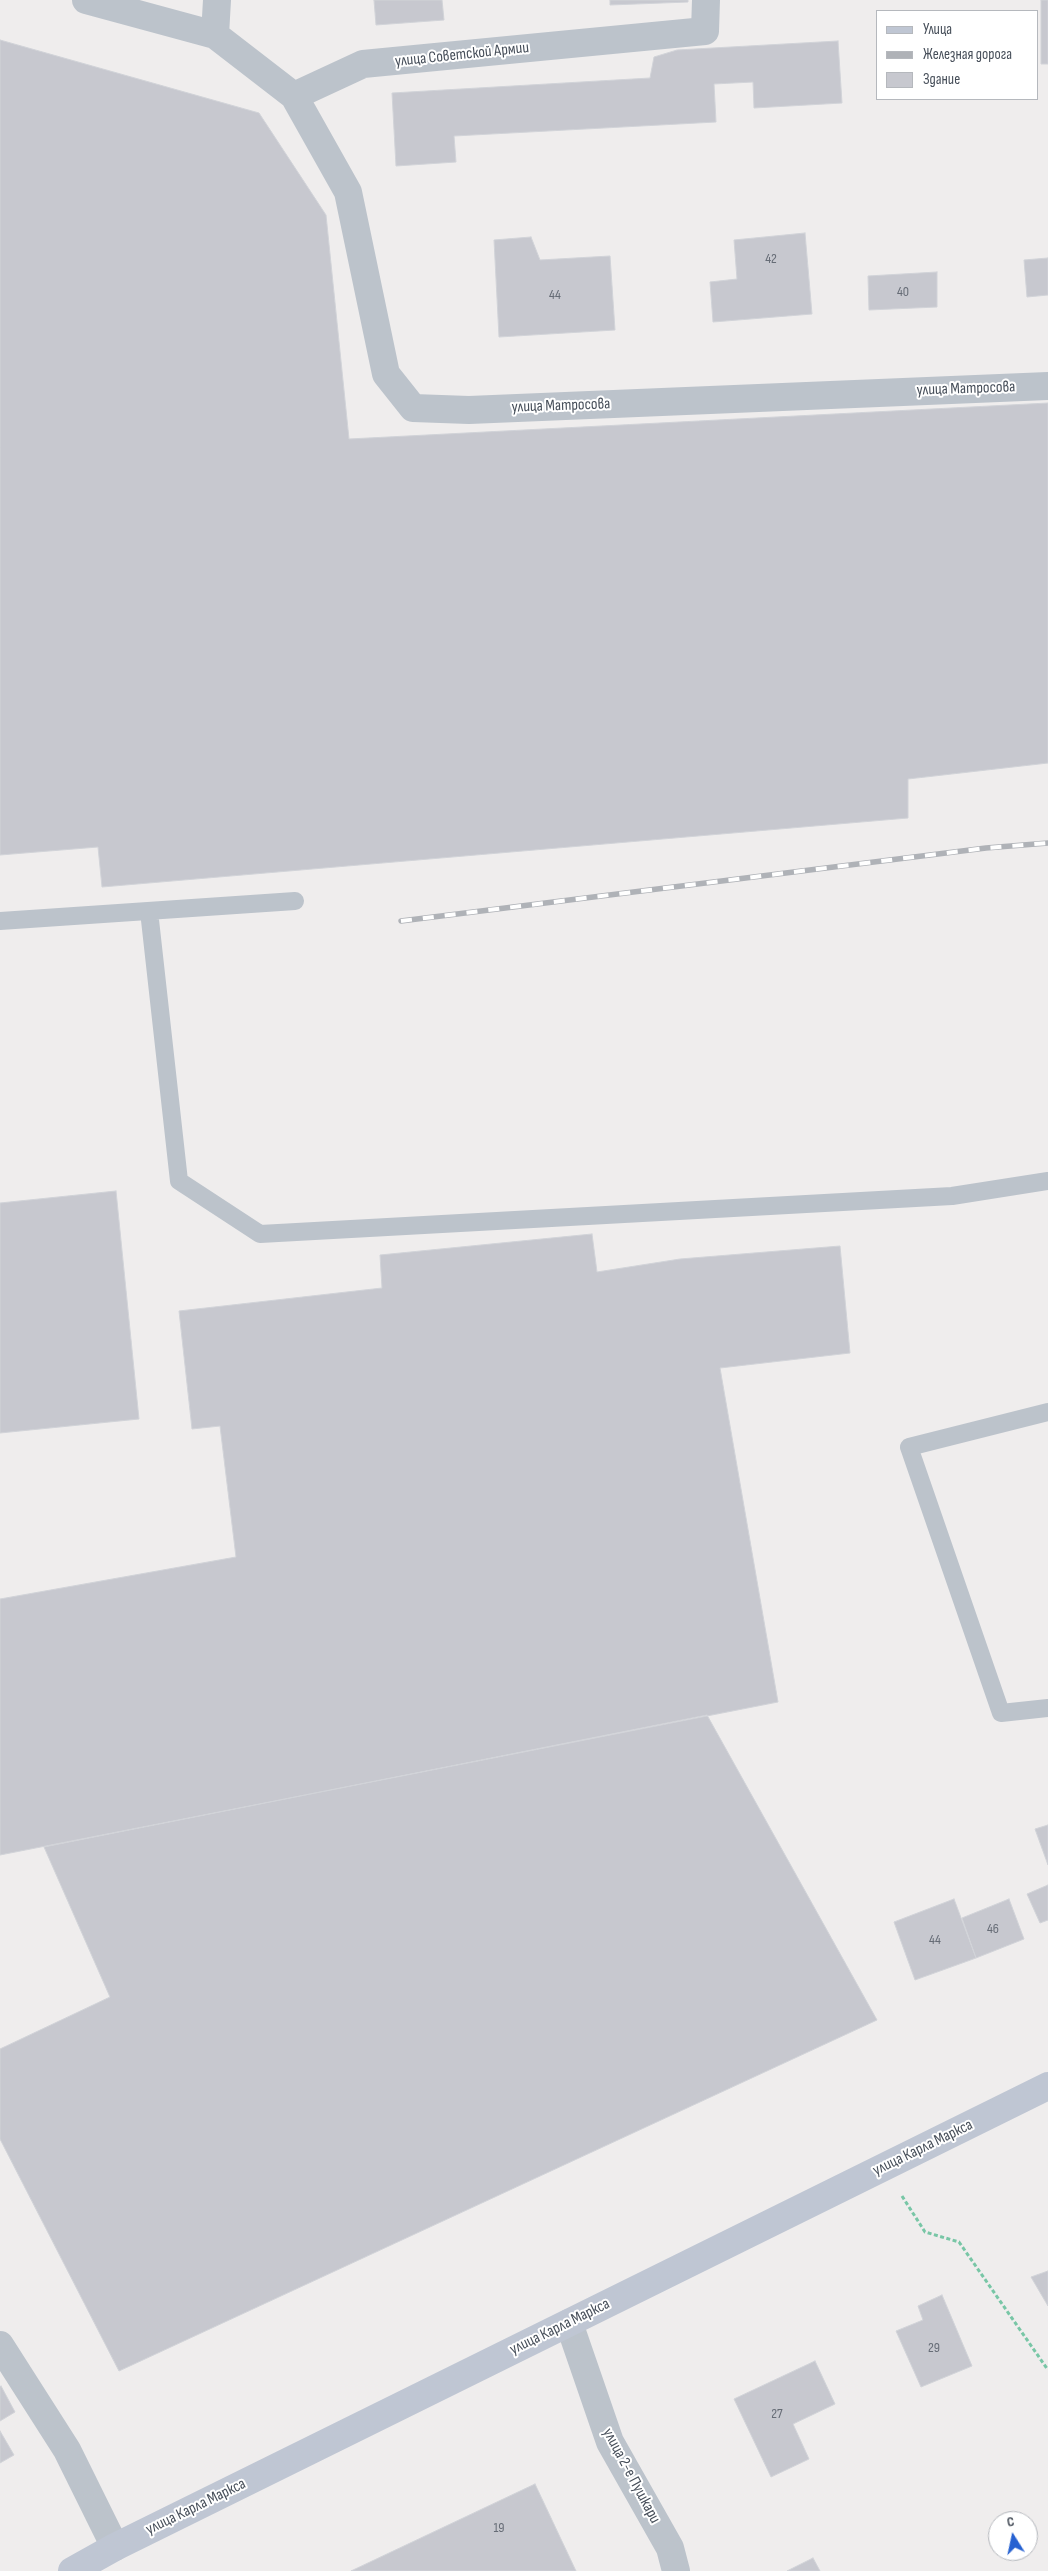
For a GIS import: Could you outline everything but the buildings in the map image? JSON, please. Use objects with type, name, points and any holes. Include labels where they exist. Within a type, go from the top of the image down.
[{"type":"main road","name":"улица Карла Маркса","points":[[72,2571],[115,2547],[1048,2086]]},
{"type":"street","points":[[86,0],[215,35],[294,96]]},
{"type":"street","points":[[215,35],[217,0]]},
{"type":"street","name":"улица Советской Армии","points":[[294,96],[363,64],[705,31],[706,0]]},
{"type":"street","name":"улица Матросова","points":[[294,96],[348,192],[386,374],[412,408],[469,410],[1048,386]]},
{"type":"street","name":"улица 2-е Пушкари","points":[[570,2323],[610,2442],[670,2548],[676,2571]]},
{"type":"street","points":[[0,2345],[67,2450],[115,2547]]},
{"type":"lane","points":[[0,921],[295,901]]},
{"type":"lane","points":[[149,911],[178,1181],[260,1234],[952,1196],[1048,1182]]},
{"type":"lane","points":[[1048,1412],[909,1447],[1001,1713],[1048,1708]]},
{"type":"path","points":[[884,2168],[925,2232],[959,2242],[1048,2370]]},
{"type":"railway","points":[[401,921],[986,848],[1048,843]]}]
